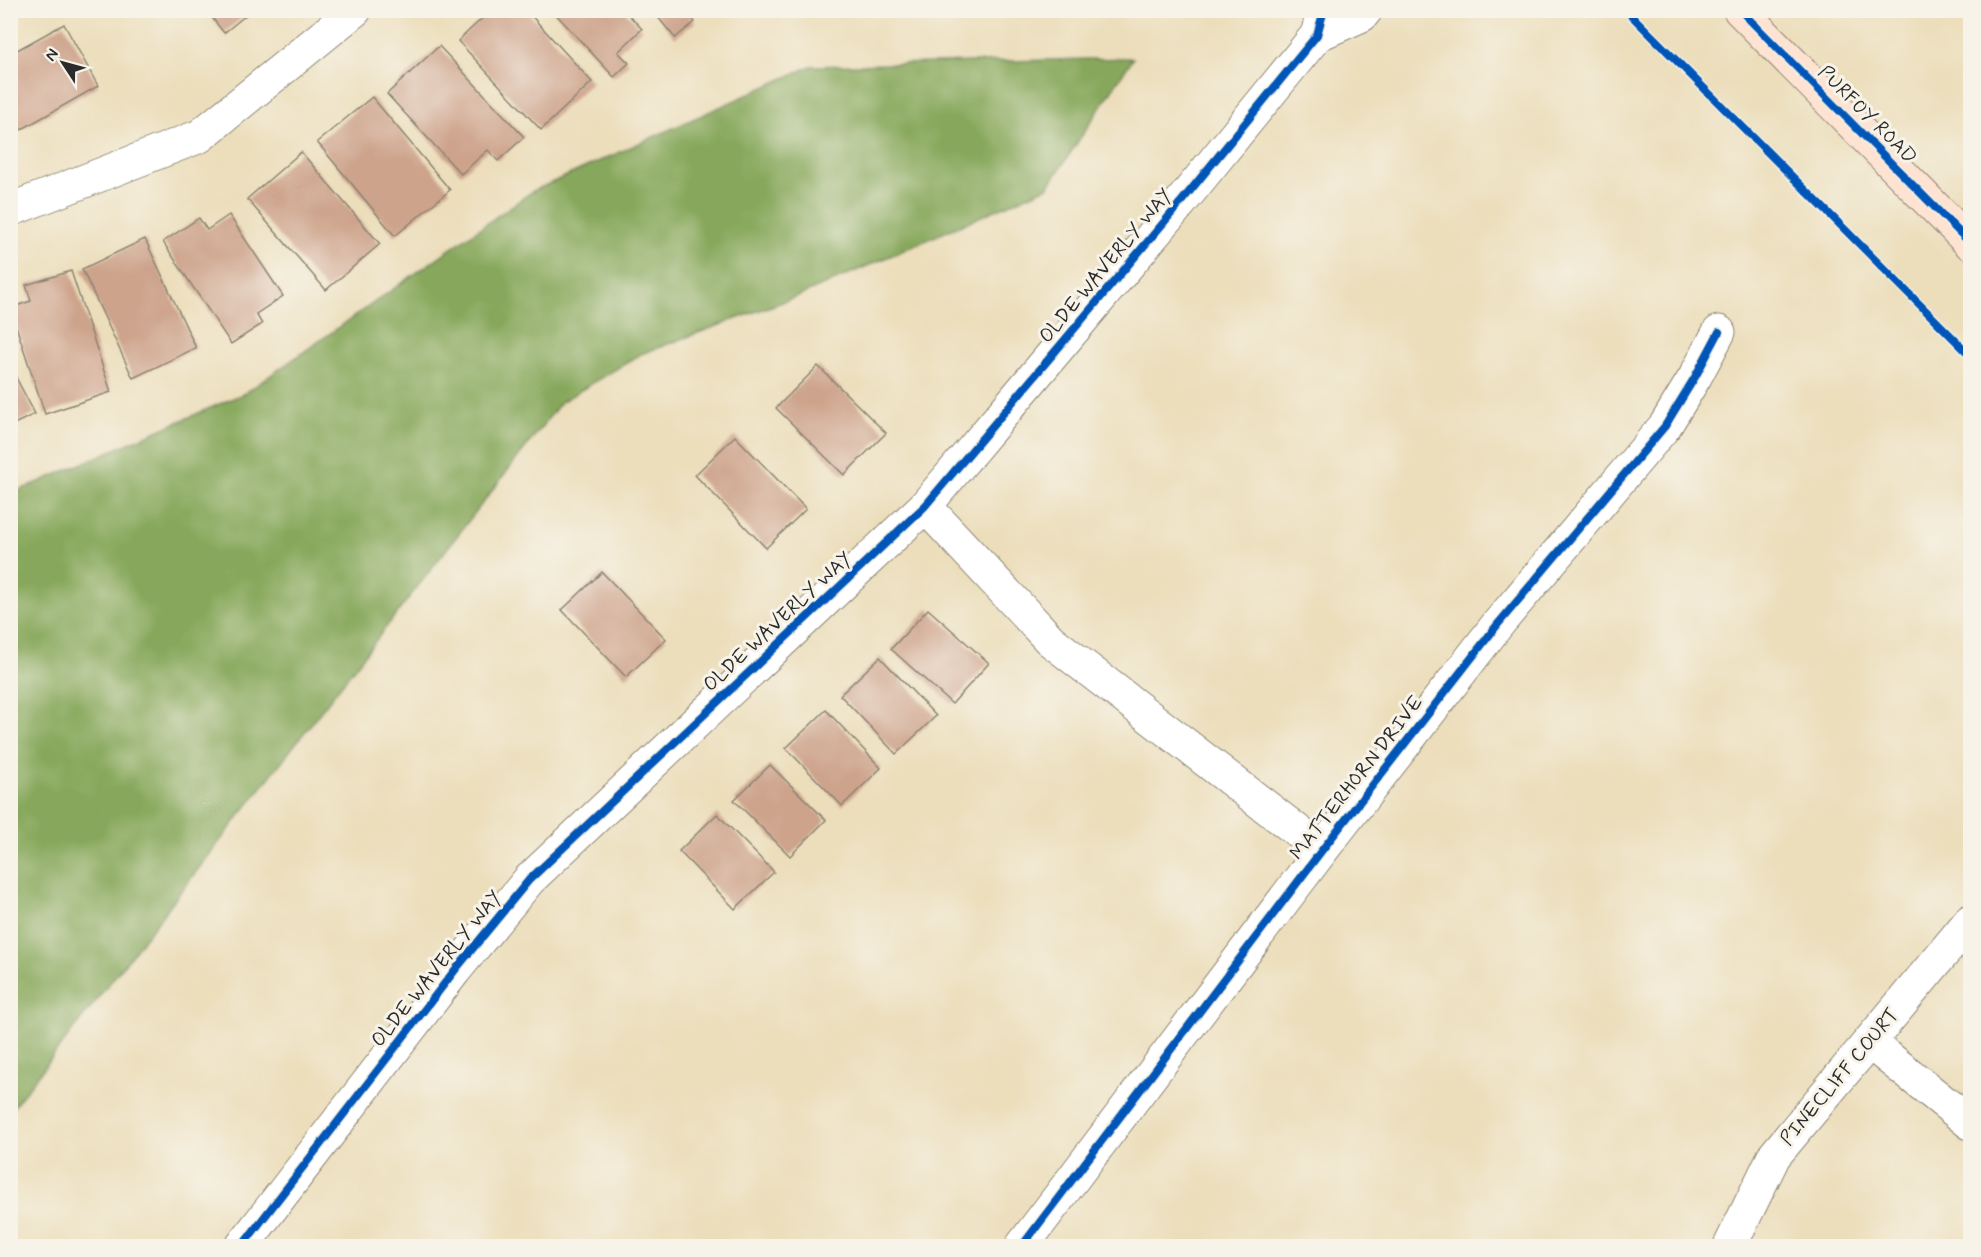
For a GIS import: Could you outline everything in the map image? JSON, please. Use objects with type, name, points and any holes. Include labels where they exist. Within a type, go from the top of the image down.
[{"type":"street","points":[[10,210],[200,136],[355,10]]},
{"type":"street","name":"OLDE WAVERLY WAY","points":[[242,1246],[455,970],[529,880],[925,506],[1181,202],[1320,23],[1362,15],[1366,10]]},
{"type":"street","name":"PURFOY ROAD","points":[[1740,10],[1971,243]]},
{"type":"street","name":"MATTERHORN DRIVE","points":[[1022,1246],[1322,850],[1498,624],[1665,426],[1719,332]]},
{"type":"street","points":[[925,506],[1050,640],[1322,850]]},
{"type":"street","name":"PINECLIFF COURT","points":[[1730,1246],[1774,1156],[1971,921]]},
{"type":"street","points":[[1869,1042],[1971,1123]]},
{"type":"green space","points":[[1133,58],[1048,187],[801,295],[641,354],[561,402],[11,1110],[11,494],[245,393],[533,191],[811,66]]},
{"type":"building","points":[[206,10],[252,10],[224,33]]},
{"type":"building","points":[[491,10],[526,10],[592,82],[541,130],[458,41]]},
{"type":"building","points":[[552,10],[624,10],[642,29],[618,52],[629,63],[614,77]]},
{"type":"building","points":[[652,10],[685,10],[695,22],[675,38]]},
{"type":"building","points":[[64,24],[98,86],[10,136],[10,54]]},
{"type":"building","points":[[439,46],[524,137],[498,161],[488,150],[461,174],[387,94]]},
{"type":"building","points":[[372,97],[450,190],[395,236],[317,142]]},
{"type":"building","points":[[301,152],[380,244],[326,290],[247,199]]},
{"type":"building","points":[[229,215],[283,296],[256,314],[262,324],[231,344],[163,242],[199,218],[207,230]]},
{"type":"building","points":[[145,239],[196,348],[133,378],[82,269]]},
{"type":"building","points":[[71,271],[111,392],[45,414],[10,308],[31,301],[26,285]]},
{"type":"building","points":[[10,366],[35,414],[10,426]]},
{"type":"building","points":[[818,366],[886,433],[844,475],[776,408]]},
{"type":"building","points":[[735,436],[806,509],[766,548],[695,475]]},
{"type":"building","points":[[602,572],[666,639],[626,677],[562,610]]},
{"type":"building","points":[[928,609],[989,663],[952,704],[891,649]]},
{"type":"building","points":[[880,657],[936,716],[896,754],[840,695]]},
{"type":"building","points":[[826,710],[881,768],[842,806],[786,748]]},
{"type":"building","points":[[770,765],[826,820],[790,856],[734,800]]},
{"type":"building","points":[[717,814],[774,872],[735,909],[679,851]]},
{"type":"cycle path","points":[[242,1246],[455,970],[529,880],[925,506],[1181,202],[1317,35],[1324,10]]},
{"type":"cycle path","points":[[1626,10],[1970,355]]},
{"type":"cycle path","points":[[1740,10],[1970,243]]},
{"type":"cycle path","points":[[1022,1246],[1322,850],[1498,624],[1665,426],[1719,332]]}]
